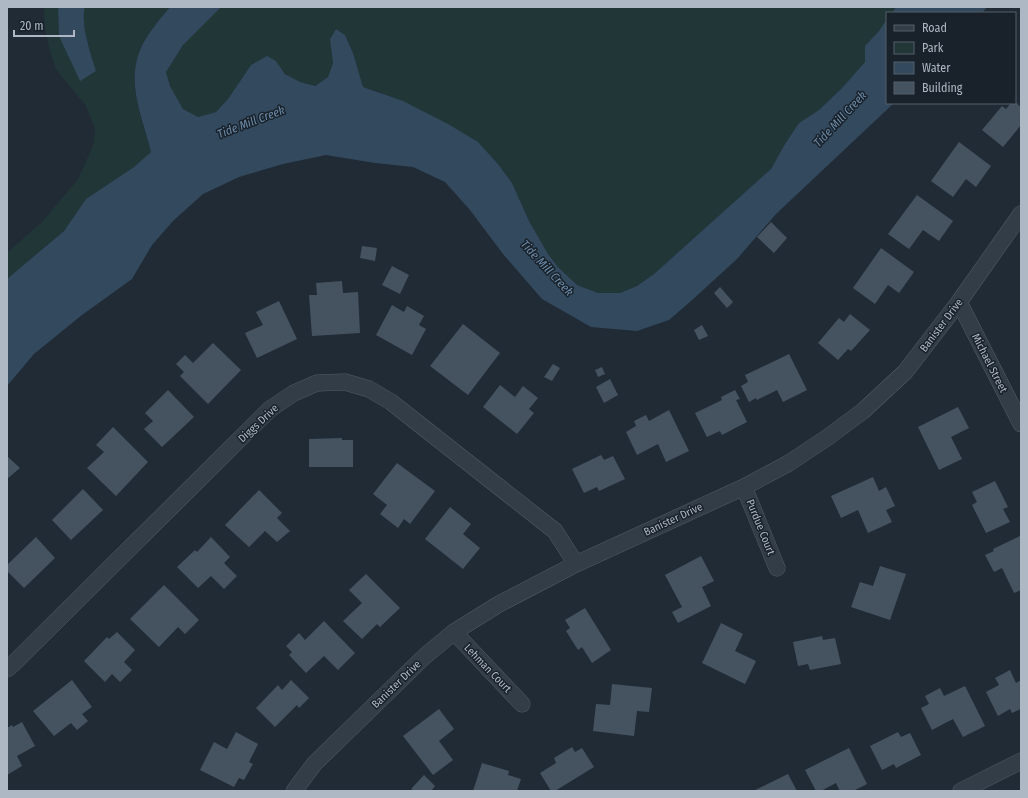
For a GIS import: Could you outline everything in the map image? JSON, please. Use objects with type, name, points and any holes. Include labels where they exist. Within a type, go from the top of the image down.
[{"type":"street","name":"Banister Drive","points":[[294,791],[315,763],[425,656],[454,632],[499,604],[576,564],[744,486],[789,462],[863,411],[906,372],[959,302],[1021,214]]},
{"type":"street","name":"Michael Street","points":[[959,302],[1021,424]]},
{"type":"street","name":"Diggs Drive","points":[[7,669],[270,409],[294,393],[316,383],[345,382],[369,389],[391,402],[555,531],[576,564]]},
{"type":"street","name":"Purdue Court","points":[[744,486],[777,568]]},
{"type":"street","name":"Lehman Court","points":[[454,632],[522,704]]},
{"type":"street","points":[[961,791],[1021,761]]},
{"type":"green space","points":[[44,7],[58,7],[59,37],[96,71],[85,30],[85,7],[170,7],[146,38],[136,63],[135,88],[137,101],[151,152],[134,167],[86,199],[64,231],[7,279],[7,253],[43,221],[79,178],[94,143],[95,128],[86,106],[56,69],[49,48],[45,26]]},
{"type":"green space","points":[[221,7],[896,7],[893,12],[886,12],[885,22],[882,27],[865,46],[865,62],[842,88],[819,110],[799,123],[771,169],[654,274],[637,286],[620,293],[598,293],[577,285],[558,267],[548,254],[529,221],[512,183],[498,164],[478,142],[377,91],[363,87],[353,53],[345,35],[336,29],[330,39],[333,63],[328,77],[314,86],[292,78],[284,72],[276,61],[251,65],[228,99],[216,112],[198,117],[183,109],[170,86],[166,72],[183,45]]},
{"type":"water","points":[[58,7],[85,7],[85,30],[96,71],[80,81],[59,36]]},
{"type":"water","name":"Tide Mill Creek","points":[[170,7],[221,7],[183,45],[166,72],[170,86],[183,109],[198,117],[216,112],[228,99],[251,65],[267,56],[276,61],[285,74],[300,82],[315,86],[328,77],[333,63],[330,39],[336,29],[345,35],[353,53],[363,87],[403,101],[448,124],[478,142],[498,164],[512,183],[529,221],[548,254],[558,267],[577,285],[598,293],[620,293],[637,286],[654,274],[771,169],[799,123],[819,110],[842,88],[865,62],[865,46],[879,31],[886,20],[886,104],[893,104],[776,214],[737,259],[691,301],[669,320],[637,331],[591,327],[542,299],[503,254],[470,210],[445,182],[413,167],[375,163],[326,155],[283,164],[239,177],[203,194],[173,221],[152,245],[132,279],[82,315],[34,354],[7,386],[7,279],[64,231],[86,199],[134,167],[151,152],[137,101],[135,76],[136,63],[140,50],[146,38]]},
{"type":"water","points":[[896,7],[987,7],[983,12],[893,12]]},
{"type":"building","points":[[1016,103],[1021,107],[1021,125],[1003,147],[982,130],[1002,106],[1006,109],[1010,104]]},
{"type":"building","points":[[959,142],[991,166],[976,187],[966,179],[953,197],[931,181]]},
{"type":"building","points":[[917,195],[953,221],[939,241],[923,230],[909,249],[888,234]]},
{"type":"building","points":[[771,222],[787,238],[774,253],[757,237]]},
{"type":"building","points":[[362,246],[377,248],[375,261],[360,258]]},
{"type":"building","points":[[881,248],[914,272],[899,293],[888,285],[875,304],[853,288]]},
{"type":"building","points":[[392,266],[409,275],[400,294],[382,285]]},
{"type":"building","points":[[342,281],[343,293],[358,292],[360,333],[312,336],[309,295],[317,295],[316,283]]},
{"type":"building","points":[[720,287],[733,302],[727,308],[714,293]]},
{"type":"building","points":[[279,301],[297,339],[257,358],[245,333],[263,325],[256,312]]},
{"type":"building","points":[[392,305],[404,312],[407,306],[424,316],[419,325],[426,329],[412,355],[376,335]]},
{"type":"building","points":[[850,314],[870,330],[851,351],[848,349],[838,360],[818,343],[839,318],[844,322]]},
{"type":"building","points":[[463,324],[500,353],[468,395],[430,366]]},
{"type":"building","points":[[702,325],[708,336],[699,340],[694,330]]},
{"type":"building","points":[[213,343],[241,370],[208,404],[180,376],[184,372],[176,364],[185,355],[193,363]]},
{"type":"building","points":[[789,354],[807,390],[783,402],[777,390],[757,400],[756,398],[749,402],[741,386],[748,382],[745,375]]},
{"type":"building","points":[[553,364],[560,368],[552,381],[544,377]]},
{"type":"building","points":[[602,367],[605,374],[598,377],[595,370]]},
{"type":"building","points":[[610,379],[618,395],[604,403],[596,387]]},
{"type":"building","points":[[500,385],[515,397],[523,386],[538,398],[529,409],[534,413],[517,434],[483,407]]},
{"type":"building","points":[[168,390],[194,417],[162,447],[144,429],[153,421],[145,413]]},
{"type":"building","points":[[735,390],[740,399],[736,400],[747,422],[722,435],[720,431],[707,437],[695,413],[722,400],[721,397]]},
{"type":"building","points":[[958,407],[969,428],[951,437],[962,459],[939,470],[918,427]]},
{"type":"building","points":[[669,410],[689,451],[666,462],[658,444],[637,455],[626,432],[636,426],[634,421],[646,415],[649,421]]},
{"type":"building","points":[[113,427],[148,462],[116,496],[87,468],[104,452],[96,445]]},
{"type":"building","points":[[342,438],[342,440],[353,440],[353,467],[309,467],[309,439]]},
{"type":"building","points":[[601,455],[604,460],[613,456],[625,479],[599,491],[597,487],[584,493],[572,469]]},
{"type":"building","points":[[7,456],[20,468],[7,479]]},
{"type":"building","points":[[397,463],[435,491],[410,524],[404,519],[398,528],[380,514],[387,505],[373,494]]},
{"type":"building","points":[[873,477],[879,491],[886,487],[895,506],[886,510],[892,522],[868,533],[858,510],[841,518],[831,496]]},
{"type":"building","points":[[995,481],[1008,507],[1003,509],[1010,522],[986,533],[972,505],[977,502],[972,492]]},
{"type":"building","points":[[83,489],[103,510],[71,540],[52,520]]},
{"type":"building","points":[[259,490],[282,513],[277,518],[290,531],[277,542],[265,531],[249,547],[225,525]]},
{"type":"building","points":[[450,507],[471,524],[463,534],[480,548],[463,569],[425,539]]},
{"type":"building","points":[[1020,536],[1021,590],[1014,593],[1002,568],[994,572],[985,555],[994,551],[993,549]]},
{"type":"building","points":[[36,537],[55,558],[24,588],[7,571],[7,565]]},
{"type":"building","points":[[211,537],[230,557],[224,563],[237,576],[224,589],[211,576],[198,588],[177,567],[195,550],[197,552]]},
{"type":"building","points":[[701,556],[714,581],[702,587],[711,606],[678,623],[672,612],[682,607],[665,575]]},
{"type":"building","points":[[880,566],[906,574],[890,620],[851,607],[860,582],[873,586]]},
{"type":"building","points":[[366,574],[400,608],[380,627],[377,624],[362,639],[343,621],[362,603],[349,590]]},
{"type":"building","points":[[164,585],[199,620],[185,634],[178,627],[159,647],[130,619]]},
{"type":"building","points":[[585,608],[611,650],[592,663],[582,647],[578,650],[566,631],[570,628],[565,620]]},
{"type":"building","points":[[324,621],[355,653],[338,670],[324,656],[306,673],[289,655],[292,652],[286,646],[299,633],[305,640]]},
{"type":"building","points":[[721,623],[743,634],[735,651],[756,661],[745,684],[702,663]]},
{"type":"building","points":[[117,632],[135,650],[124,662],[132,670],[120,682],[112,674],[105,682],[84,661],[107,637],[109,639]]},
{"type":"building","points":[[822,636],[823,640],[835,638],[841,664],[810,670],[808,664],[798,666],[793,642]]},
{"type":"building","points":[[1010,670],[1016,683],[1021,680],[1021,709],[1012,713],[1010,709],[998,716],[986,692],[999,685],[995,678]]},
{"type":"building","points":[[72,680],[92,707],[82,714],[88,721],[77,730],[71,723],[54,736],[33,711]]},
{"type":"building","points":[[291,680],[309,698],[299,708],[297,705],[275,727],[256,708],[278,685],[282,690]]},
{"type":"building","points":[[612,684],[652,688],[649,712],[637,711],[634,736],[593,731],[596,704],[610,705]]},
{"type":"building","points":[[965,686],[985,726],[963,737],[953,719],[932,730],[921,708],[929,704],[925,696],[940,688],[944,696]]},
{"type":"building","points":[[439,709],[454,729],[439,741],[453,760],[433,775],[403,736]]},
{"type":"building","points":[[22,722],[35,746],[17,756],[22,766],[7,775],[7,728],[12,725],[13,727]]},
{"type":"building","points":[[236,732],[258,744],[249,762],[253,764],[244,780],[239,778],[234,787],[200,770],[214,742],[227,749]]},
{"type":"building","points":[[898,732],[901,737],[910,733],[921,755],[896,768],[894,764],[882,770],[870,746]]},
{"type":"building","points":[[572,747],[575,752],[582,748],[594,767],[555,791],[551,791],[540,773],[556,763],[554,758]]},
{"type":"building","points":[[849,748],[867,784],[853,791],[840,791],[836,783],[821,791],[816,791],[805,770]]},
{"type":"building","points":[[482,763],[509,771],[508,775],[521,779],[517,791],[473,791]]},
{"type":"building","points":[[788,774],[797,791],[753,791]]},
{"type":"building","points":[[424,775],[435,786],[431,791],[414,791],[411,789]]}]
